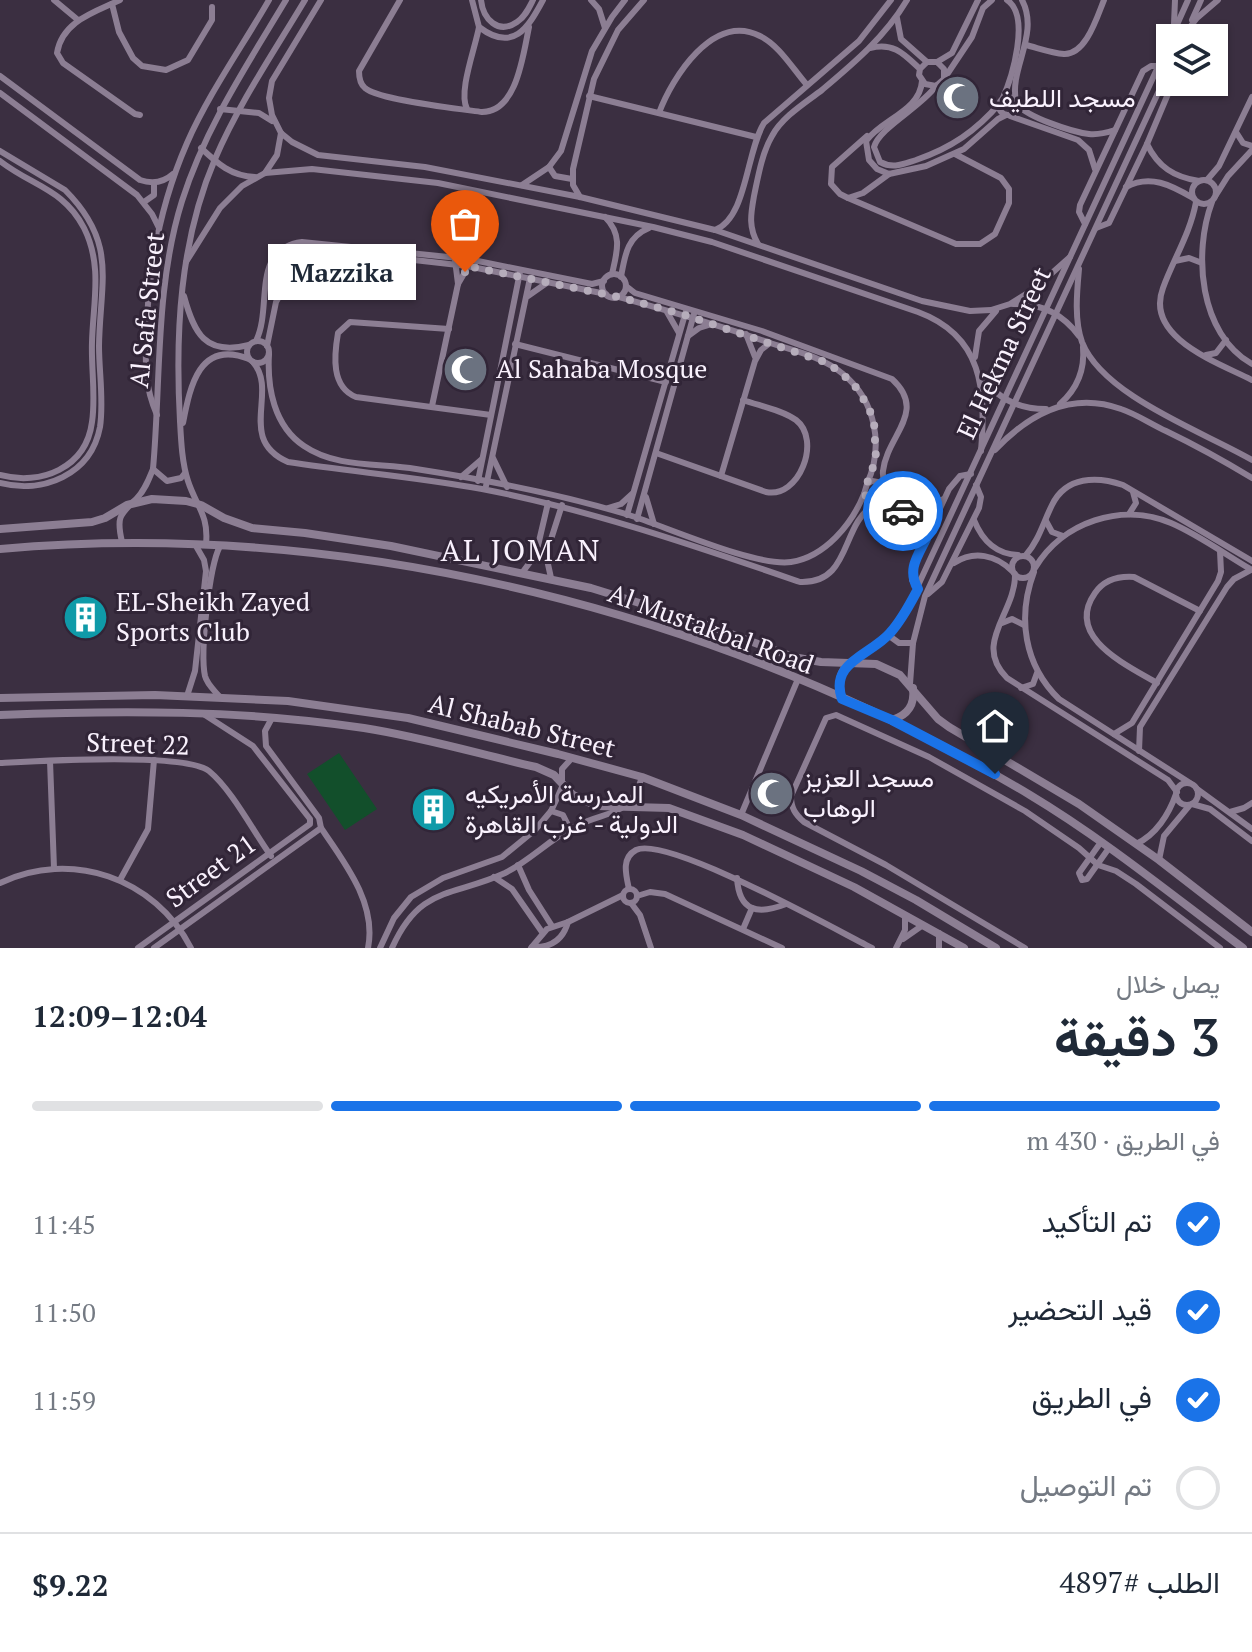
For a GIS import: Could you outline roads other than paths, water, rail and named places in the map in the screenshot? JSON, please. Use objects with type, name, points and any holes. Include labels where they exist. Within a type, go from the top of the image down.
[{"type":"main road","name":"Al Mustakbal Road","points":[[0,529],[92,522],[127,505],[162,498],[201,505],[252,528],[391,546],[551,578],[661,610],[793,657],[821,662],[876,664],[900,675],[949,727],[1074,801],[1159,860],[1252,932]]},
{"type":"main road","points":[[353,559],[362,553],[360,541]]},
{"type":"main road","name":"Al Mustakbal Road","points":[[0,549],[122,542],[277,547],[516,588],[667,631],[798,679],[892,720],[975,763],[1105,845],[1243,948]]},
{"type":"main road","points":[[389,564],[386,554],[391,546]]},
{"type":"main road","points":[[661,610],[668,620],[667,631]]},
{"type":"main road","points":[[842,699],[839,683],[849,663]]},
{"type":"main road","points":[[892,720],[900,718],[912,705],[911,686]]},
{"type":"main road","points":[[81,695],[78,706],[82,713]]},
{"type":"main road","points":[[56,696],[60,704],[57,713]]},
{"type":"main road","name":"Al Shabab Street","points":[[0,698],[219,696],[288,701],[389,715],[572,758],[642,777],[741,815],[838,859],[996,948]]},
{"type":"main road","points":[[363,728],[368,720],[367,711]]},
{"type":"main road","name":"Al Shabab Street","points":[[0,715],[82,713],[272,717],[386,732],[536,767],[554,775],[562,787],[573,795],[597,806],[623,809],[656,807],[684,812],[743,835],[854,887],[964,948]]},
{"type":"main road","points":[[386,732],[385,722],[389,715]]},
{"type":"main road","points":[[1065,818],[1064,809],[1074,801]]},
{"type":"main road","points":[[829,875],[838,869],[838,859]]},
{"type":"main road","points":[[854,887],[855,876],[861,871]]},
{"type":"main road","points":[[1206,920],[1215,911],[1216,903]]},
{"type":"street","points":[[54,0],[78,20]]},
{"type":"street","points":[[120,0],[78,20],[58,46],[59,59],[140,115]]},
{"type":"street","points":[[158,417],[150,400],[145,373],[152,262],[159,228],[176,172],[201,114],[269,0]]},
{"type":"street","name":"Al Safa Street","points":[[122,542],[120,521],[127,505],[144,490],[153,469],[168,259],[182,201],[201,148],[220,109],[286,0]]},
{"type":"street","name":"Al Safa Street","points":[[206,544],[208,528],[201,505],[190,487],[180,435],[179,321],[190,233],[214,161],[239,111],[305,0]]},
{"type":"street","points":[[321,0],[272,81],[270,107],[275,123],[281,133],[304,150],[318,155],[425,167],[580,197],[715,230],[922,301],[970,311],[1034,305],[1056,314],[1072,327],[1091,357],[1135,399],[1252,460]]},
{"type":"street","points":[[400,0],[361,64],[362,86],[385,96],[490,112],[504,105],[509,98],[529,27],[543,0]]},
{"type":"street","points":[[472,0],[475,18],[479,27],[486,32],[504,37],[529,27]]},
{"type":"street","points":[[481,0],[483,14],[493,24],[508,26],[521,19],[533,0]]},
{"type":"street","points":[[591,0],[599,9],[605,28]]},
{"type":"street","points":[[522,185],[549,167],[565,142],[586,64],[605,28],[625,0]]},
{"type":"street","points":[[580,197],[572,179],[589,96],[609,45],[644,0]]},
{"type":"street","points":[[715,230],[728,223],[735,211],[756,137],[777,111],[859,41],[891,0]]},
{"type":"street","points":[[758,244],[750,216],[773,133],[784,120],[870,48],[907,0]]},
{"type":"street","points":[[1007,0],[1015,8],[1017,51],[1000,111],[1078,140],[1089,150],[1096,171]]},
{"type":"street","points":[[1026,45],[1064,54],[1074,52],[1082,45],[1104,0]]},
{"type":"street","points":[[1173,24],[1175,0]]},
{"type":"street","name":"El Hekma Street","points":[[1178,24],[1188,0]]},
{"type":"street","points":[[1190,24],[1201,0]]},
{"type":"street","points":[[1193,24],[1218,0]]},
{"type":"street","points":[[897,16],[901,39],[927,62],[937,62],[952,53],[984,1]]},
{"type":"street","points":[[875,134],[919,106],[944,79],[972,37],[984,1]]},
{"type":"street","points":[[1015,8],[1024,2]]},
{"type":"street","points":[[875,134],[876,158],[894,171],[926,166],[955,154],[1016,112],[1014,91],[1026,45],[1024,2]]},
{"type":"street","points":[[112,4],[119,32],[133,58],[142,66],[166,70],[188,60],[212,20],[212,7]]},
{"type":"street","points":[[525,13],[533,18]]},
{"type":"street","points":[[475,18],[483,14]]},
{"type":"street","points":[[467,109],[463,89],[479,27]]},
{"type":"street","points":[[659,113],[668,89],[689,60],[717,38],[734,31],[760,36],[771,44],[807,85]]},
{"type":"street","points":[[243,45],[255,52]]},
{"type":"street","points":[[870,48],[894,47],[920,69],[922,81],[916,99],[832,167],[831,184],[848,198],[956,244],[980,244],[995,234],[1009,203],[1009,189],[1001,178],[955,154]]},
{"type":"street","points":[[920,69],[927,62]]},
{"type":"street","points":[[937,62],[944,69],[944,79]]},
{"type":"street","points":[[1085,224],[1079,209],[1096,171],[1143,71],[1156,66]]},
{"type":"street","name":"El Hekma Street","points":[[849,663],[888,635],[918,589],[1156,72]]},
{"type":"street","points":[[260,75],[272,81]]},
{"type":"street","points":[[818,75],[826,86]]},
{"type":"street","points":[[0,76],[133,175],[154,183],[176,172]]},
{"type":"street","points":[[922,81],[936,86]]},
{"type":"street","points":[[0,93],[144,202],[159,228]]},
{"type":"street","points":[[16,105],[24,94]]},
{"type":"street","points":[[589,96],[756,137]]},
{"type":"street","name":"El Hekma Street","points":[[911,686],[913,643],[925,596],[1158,96]]},
{"type":"street","points":[[1096,228],[1109,223],[1167,96]]},
{"type":"street","points":[[848,198],[863,193],[894,171],[962,139],[1009,97],[1026,113],[1081,132],[1102,134],[1115,130]]},
{"type":"street","points":[[1252,97],[1219,166],[1192,189],[1195,200],[1185,243],[1161,292],[1160,310],[1166,326],[1177,340],[1252,380]]},
{"type":"street","points":[[220,109],[259,113],[275,123]]},
{"type":"street","points":[[1236,132],[1243,143],[1252,148],[1214,198],[1203,233],[1202,263],[1209,303],[1226,340],[1234,351],[1252,364]]},
{"type":"street","points":[[265,173],[277,155],[281,133]]},
{"type":"street","points":[[1147,144],[1165,169],[1214,186],[1214,198]]},
{"type":"street","points":[[201,148],[233,174],[255,177]]},
{"type":"street","points":[[0,151],[78,210],[97,273],[92,339],[92,421],[83,449],[57,477],[33,487],[0,483]]},
{"type":"street","points":[[0,161],[47,184]]},
{"type":"street","points":[[549,167],[555,176],[572,179]]},
{"type":"street","points":[[186,262],[230,196],[265,173],[312,169],[474,189],[712,242],[918,312],[947,326],[959,337],[990,387],[1005,399],[1032,408],[1089,403],[1122,409],[1252,478]]},
{"type":"street","points":[[474,189],[477,176]]},
{"type":"street","points":[[1126,187],[1148,180],[1159,181],[1204,205],[1214,198]]},
{"type":"street","points":[[144,202],[154,195],[154,183]]},
{"type":"street","points":[[605,217],[616,231],[618,240],[612,274],[604,281],[592,284],[357,246],[290,244],[280,249],[273,258],[267,279],[260,330],[247,352],[261,380],[261,434],[273,452],[280,458],[297,463],[477,484],[625,524],[654,524],[753,557],[791,562],[810,555],[828,545],[841,532],[864,494],[876,459],[876,439],[868,406],[853,383],[828,363],[770,343],[760,335],[712,324],[694,314]]},
{"type":"street","points":[[486,486],[507,487],[627,515],[636,522],[790,578],[810,582],[819,580],[835,568],[861,517],[887,497],[883,467],[907,412],[907,399],[902,387],[892,379],[861,367],[635,293],[621,277],[626,250],[644,230],[653,227]]},
{"type":"street","points":[[313,244],[316,259]]},
{"type":"street","points":[[768,261],[772,248]]},
{"type":"street","points":[[454,260],[343,252],[316,259],[295,274],[276,302],[268,350],[271,391],[278,415],[289,433],[319,455],[335,460],[461,477],[477,484]]},
{"type":"street","points":[[976,364],[979,331],[993,313],[1034,289],[1070,257]]},
{"type":"street","points":[[1174,261],[1189,258],[1202,263]]},
{"type":"street","points":[[454,260],[458,284]]},
{"type":"street","points":[[432,406],[458,284],[467,262]]},
{"type":"street","points":[[990,456],[1020,425],[1054,407],[1070,394],[1079,378],[1084,361],[1078,320],[1079,263]]},
{"type":"street","points":[[477,484],[520,273]]},
{"type":"street","points":[[612,274],[621,277]]},
{"type":"street","points":[[531,275],[548,282],[664,309],[686,311]]},
{"type":"street","points":[[486,486],[531,275]]},
{"type":"street","points":[[267,279],[285,286]]},
{"type":"street","points":[[604,281],[602,286],[606,294]]},
{"type":"street","points":[[525,299],[548,282]]},
{"type":"street","points":[[619,297],[626,286]]},
{"type":"street","points":[[183,289],[192,322],[203,339],[222,347],[253,343],[268,350]]},
{"type":"street","points":[[918,312],[922,301]]},
{"type":"street","points":[[664,309],[674,321],[679,335]]},
{"type":"street","points":[[625,524],[686,311]]},
{"type":"street","points":[[636,522],[694,314]]},
{"type":"street","points":[[449,329],[350,322],[338,333],[338,382],[349,394],[491,415]]},
{"type":"street","points":[[688,336],[712,324]]},
{"type":"street","points":[[746,334],[753,347],[755,361]]},
{"type":"street","points":[[1206,355],[1216,353],[1226,340]]},
{"type":"street","points":[[721,476],[755,361],[761,350],[770,343]]},
{"type":"street","points":[[515,344],[666,382]]},
{"type":"street","points":[[180,435],[191,382],[203,365],[222,355],[261,363],[268,350]]},
{"type":"street","points":[[853,383],[861,367]]},
{"type":"street","points":[[979,372],[981,451]]},
{"type":"street","points":[[499,378],[508,379]]},
{"type":"street","points":[[656,453],[766,492],[779,493],[792,485],[806,454],[807,436],[796,420],[743,400]]},
{"type":"street","points":[[260,423],[278,415]]},
{"type":"street","points":[[655,419],[664,422]]},
{"type":"street","points":[[1198,447],[1204,434]]},
{"type":"street","points":[[876,439],[894,442]]},
{"type":"street","points":[[297,463],[305,447]]},
{"type":"street","points":[[492,457],[507,487]]},
{"type":"street","points":[[461,477],[482,459]]},
{"type":"street","points":[[153,469],[167,481],[181,478],[186,472]]},
{"type":"street","points":[[918,589],[912,580],[913,567],[944,499],[960,476],[971,474]]},
{"type":"street","points":[[0,475],[33,480],[57,477]]},
{"type":"street","points":[[1252,561],[1123,485],[1105,478],[1085,479],[1066,488],[1053,502],[1037,540],[1024,555],[1014,559],[1012,597],[993,641],[994,662],[1007,678],[1168,780],[1181,803],[1210,809],[1252,841]]},
{"type":"street","points":[[867,484],[872,481],[884,485],[911,503],[944,499]]},
{"type":"street","points":[[925,596],[942,582],[974,519],[981,497],[976,485]]},
{"type":"street","points":[[1129,514],[1136,503],[1132,491]]},
{"type":"street","points":[[605,509],[621,504],[635,492]]},
{"type":"street","points":[[645,492],[654,524]]},
{"type":"street","points":[[864,494],[869,503],[896,507],[914,517],[926,539]]},
{"type":"street","points":[[522,573],[536,554],[550,496]]},
{"type":"street","points":[[551,578],[546,555],[564,499]]},
{"type":"street","points":[[951,565],[960,559],[981,555],[998,559],[1014,573],[1027,578],[1063,536],[1094,520],[1129,514],[1172,523],[1252,570]]},
{"type":"street","points":[[974,519],[987,543],[1003,553],[1024,555],[1033,560],[1024,625],[1037,673],[1059,699],[1190,783],[1252,829]]},
{"type":"street","points":[[1046,521],[1052,532],[1063,536]]},
{"type":"street","points":[[187,696],[195,671],[206,571],[204,560],[194,543]]},
{"type":"street","points":[[219,696],[206,678],[205,654],[213,562],[221,544]]},
{"type":"street","points":[[828,545],[840,559]]},
{"type":"street","points":[[1114,734],[1132,723],[1212,591],[1221,572],[1220,551]]},
{"type":"street","points":[[790,578],[791,562]]},
{"type":"street","points":[[1139,751],[1140,727],[1221,596],[1234,579],[1252,570]]},
{"type":"street","points":[[1157,683],[1096,643],[1087,620],[1089,604],[1096,591],[1108,581],[1123,576],[1134,577],[1200,611]]},
{"type":"street","points":[[1212,591],[1221,596]]},
{"type":"street","points":[[1000,624],[1012,619],[1024,625]]},
{"type":"street","points":[[888,635],[899,643],[913,643]]},
{"type":"street","points":[[1179,645],[1188,651]]},
{"type":"street","points":[[1021,688],[1033,684],[1037,673]]},
{"type":"street","points":[[741,815],[798,679]]},
{"type":"street","points":[[205,715],[253,746],[310,819],[309,826],[320,830]]},
{"type":"street","points":[[1025,948],[898,871],[797,816],[791,796],[826,718],[836,715],[929,757],[1025,811],[1098,865],[1116,871],[1136,884],[1220,948]]},
{"type":"street","points":[[272,717],[265,731],[266,746],[319,818],[320,830],[362,895],[370,927],[368,948]]},
{"type":"street","points":[[380,948],[394,918],[411,897],[443,878],[502,857],[528,838],[551,811],[562,787],[562,769],[572,758]]},
{"type":"street","points":[[120,880],[148,829],[154,760]]},
{"type":"street","name":"Street 22","points":[[0,763],[154,760],[191,763],[209,772],[222,786],[275,862]]},
{"type":"street","points":[[50,761],[54,868]]},
{"type":"street","points":[[392,948],[411,916],[432,898],[494,877],[518,865],[570,829],[623,809],[636,796],[642,777]]},
{"type":"street","points":[[1136,844],[1155,830],[1173,805],[1176,793],[1182,785],[1190,783]]},
{"type":"street","points":[[1159,860],[1164,836],[1198,798],[1197,789]]},
{"type":"street","points":[[1229,812],[1252,803]]},
{"type":"street","points":[[551,811],[563,815],[570,829]]},
{"type":"street","name":"Street 21","points":[[138,948],[309,826]]},
{"type":"street","name":"Street 21","points":[[154,948],[320,830]]},
{"type":"street","points":[[1105,845],[1098,865],[1087,879],[1080,879],[1079,873],[1089,858],[1105,845]]},
{"type":"street","points":[[629,889],[625,865],[629,856],[638,849],[667,852],[737,878],[872,948]]},
{"type":"street","points":[[518,865],[552,926]]},
{"type":"street","points":[[0,883],[54,868],[88,870],[120,880],[151,898],[180,929],[191,948]]},
{"type":"street","points":[[494,877],[506,884],[542,932]]},
{"type":"street","points":[[737,878],[738,891],[743,901],[752,908],[763,911],[786,904]]},
{"type":"street","points":[[531,948],[542,932],[623,895],[629,889]]},
{"type":"street","points":[[629,889],[635,890],[637,896]]},
{"type":"street","points":[[631,903],[637,896],[650,892],[665,894],[782,948]]},
{"type":"street","points":[[623,895],[640,915],[651,948]]},
{"type":"street","points":[[523,904],[534,897]]},
{"type":"street","points":[[743,929],[752,908]]},
{"type":"street","points":[[897,946],[905,930],[905,915]]},
{"type":"street","points":[[531,948],[552,944],[563,935],[568,922]]},
{"type":"street","points":[[897,946],[909,933],[924,924]]},
{"type":"street","points":[[939,933],[939,948]]},
{"type":"place","name":"مسجد اللطيف","points":[[958,98]]},
{"type":"place","name":"Mazzika","points":[[465,272]]},
{"type":"place","name":"Al Sahaba Mosque","points":[[465,369]]},
{"type":"place","name":"EL-Sheikh Zayed Sports Club","points":[[85,617]]},
{"type":"place","name":"مسجد العزيز الوهاب","points":[[772,793]]},
{"type":"place","name":"المدرسة الأمريكيه الدولية - غرب القاهرة","points":[[434,809]]},
{"type":"district","name":"AL JOMAN","points":[[521,551]]}]
